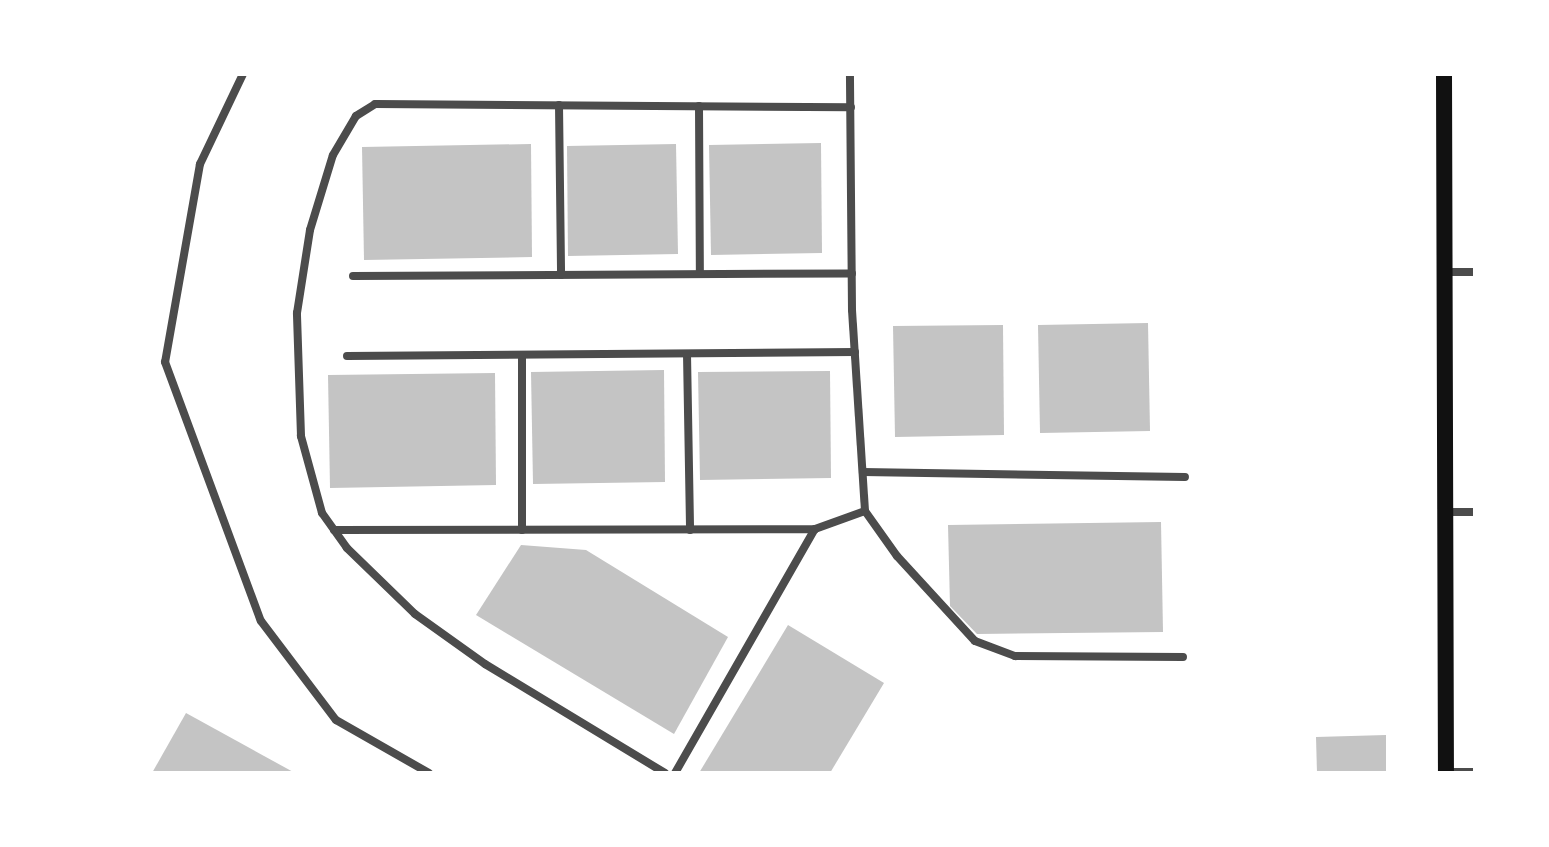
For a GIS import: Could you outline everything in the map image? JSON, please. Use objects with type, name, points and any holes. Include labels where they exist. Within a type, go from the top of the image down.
[{"type":"main road","points":[[1444,74],[1448,272],[1446,772]]},
{"type":"street","points":[[243,74],[200,164],[165,362],[261,621],[336,720],[429,773]]},
{"type":"street","points":[[850,74],[852,273],[865,511],[897,556],[975,641],[1015,656],[1183,657]]},
{"type":"street","points":[[665,773],[485,664],[415,614],[334,530],[309,480],[301,436],[297,313],[310,230],[333,155],[356,116],[375,104],[851,107]]},
{"type":"street","points":[[559,105],[561,275]]},
{"type":"street","points":[[699,106],[700,274]]},
{"type":"street","points":[[1448,272],[1475,272]]},
{"type":"street","points":[[353,276],[852,273]]},
{"type":"street","points":[[347,356],[855,352]]},
{"type":"street","points":[[687,354],[690,530]]},
{"type":"street","points":[[522,355],[522,530]]},
{"type":"street","points":[[863,472],[1185,477]]},
{"type":"street","points":[[334,530],[815,529],[865,511]]},
{"type":"street","points":[[1446,512],[1475,512]]},
{"type":"street","points":[[675,773],[815,529]]},
{"type":"street","points":[[1446,772],[1475,772]]},
{"type":"building","points":[[821,143],[822,253],[711,255],[709,145]]},
{"type":"building","points":[[531,144],[532,257],[364,260],[362,147]]},
{"type":"building","points":[[676,144],[678,254],[568,256],[567,146]]},
{"type":"building","points":[[1148,323],[1150,431],[1040,433],[1038,325]]},
{"type":"building","points":[[1003,325],[1004,435],[895,437],[893,326]]},
{"type":"building","points":[[664,370],[665,482],[533,484],[531,372]]},
{"type":"building","points":[[830,371],[831,478],[700,480],[698,372]]},
{"type":"building","points":[[495,373],[496,485],[330,488],[328,375]]},
{"type":"building","points":[[1161,522],[1163,632],[977,634],[950,606],[948,525]]},
{"type":"building","points":[[521,545],[586,550],[728,637],[674,734],[476,615]]},
{"type":"building","points":[[788,625],[884,683],[830,773],[699,773]]},
{"type":"building","points":[[186,713],[295,773],[152,773]]},
{"type":"building","points":[[1386,735],[1386,773],[1317,773],[1316,737]]}]
